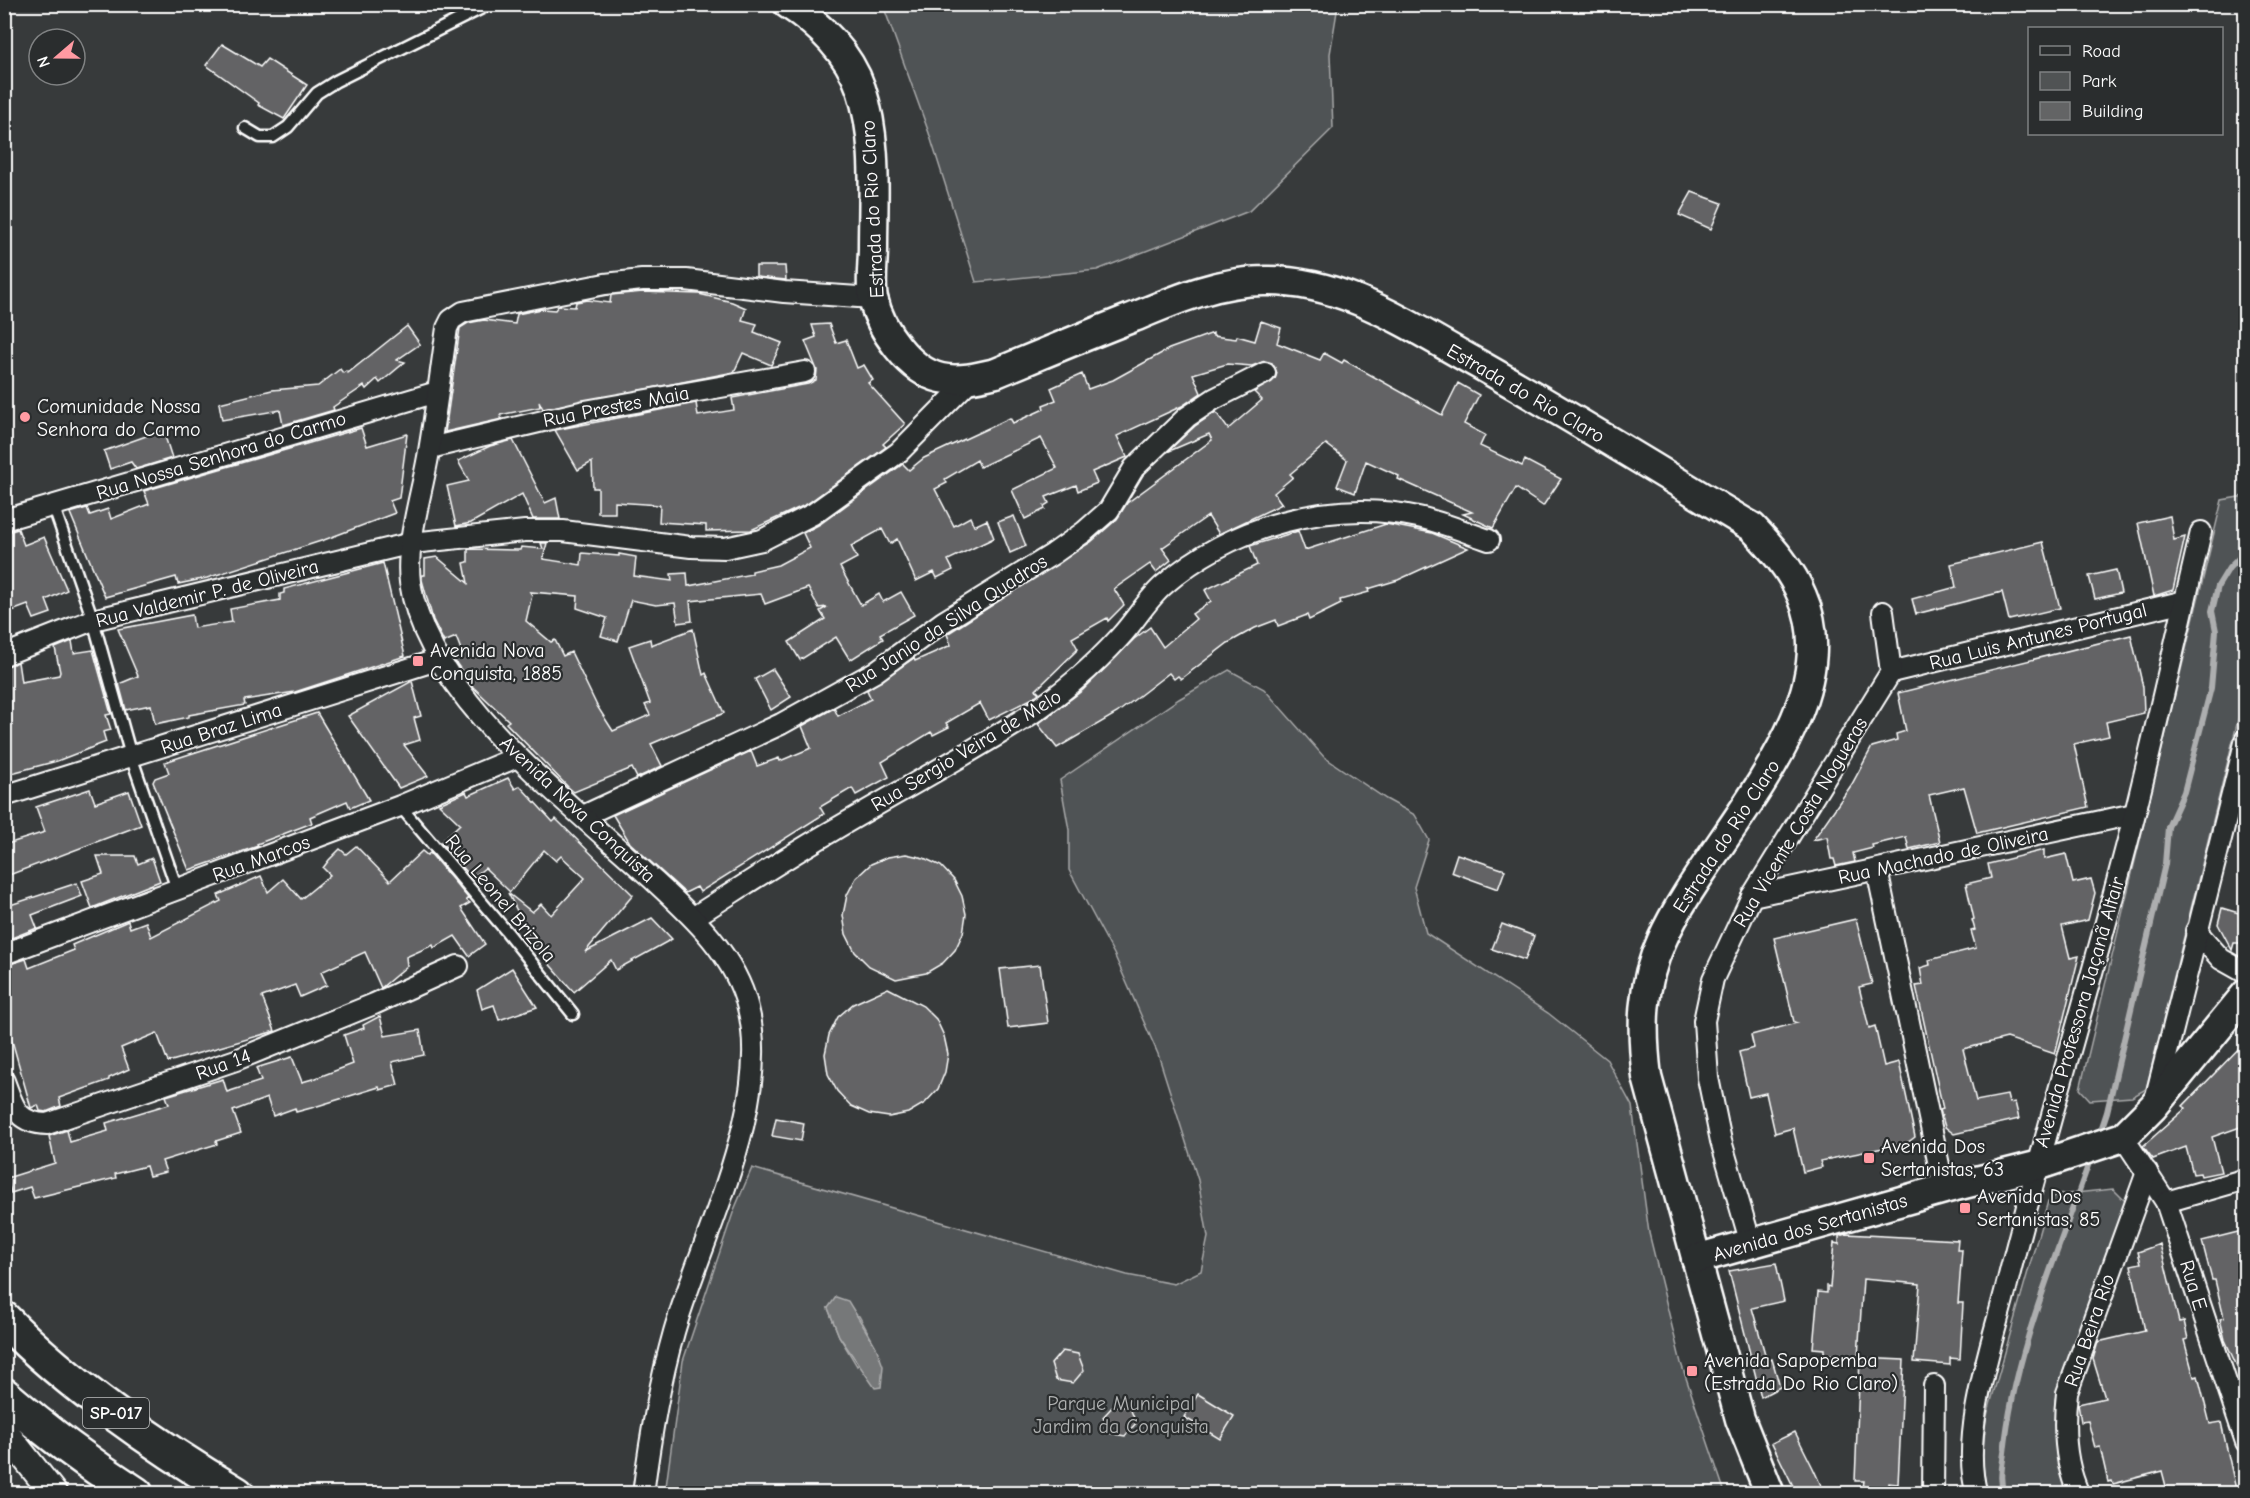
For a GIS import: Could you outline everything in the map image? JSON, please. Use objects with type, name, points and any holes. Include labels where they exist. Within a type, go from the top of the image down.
[{"type":"highway","name":"SP-017","points":[[4,1319],[28,1344],[123,1418],[196,1470],[237,1494]]},
{"type":"highway","name":"SP-017","points":[[4,1395],[98,1470],[136,1494]]},
{"type":"main road","name":"Estrada do Rio Claro","points":[[788,4],[813,20],[839,49],[860,87],[871,129],[873,298],[889,335],[902,354],[920,368],[941,378],[972,378],[996,373],[1175,300],[1225,285],[1262,280],[1295,281],[1328,289],[1373,306],[1537,398],[1752,527],[1781,558],[1803,597],[1813,635],[1811,669],[1803,700],[1778,757],[1679,905],[1661,942],[1645,993],[1641,1035],[1647,1077],[1740,1419],[1770,1494]]},
{"type":"main road","name":"Avenida dos Sertanistas","points":[[1696,1259],[1944,1189],[2036,1166],[2116,1139],[2153,1107],[2246,994]]},
{"type":"street","name":"Avenida Nova Conquista","points":[[643,1494],[654,1414],[674,1331],[701,1249],[731,1171],[747,1106],[752,1055],[748,1008],[735,975],[694,917],[517,757],[437,660],[422,625],[410,579],[412,543],[430,448],[447,327],[451,320],[464,312],[605,284],[642,280],[686,280],[784,292],[873,298]]},
{"type":"street","name":"Rua Prestes Maia","points":[[430,448],[585,411],[804,372]]},
{"type":"street","name":"Rua Janio da Silva Quadros","points":[[583,816],[781,724],[874,672],[943,622],[1053,554],[1084,532],[1109,510],[1134,468],[1187,417],[1214,399],[1265,373]]},
{"type":"street","name":"Rua Valdemir P. de Oliveira","points":[[4,655],[93,620],[412,543],[473,535],[534,531],[563,531],[691,548],[725,548],[762,540],[813,514],[899,452],[972,378]]},
{"type":"street","name":"Rua Nossa Senhora do Carmo","points":[[4,520],[437,392]]},
{"type":"street","name":"Rua Sergio Veira de Melo","points":[[694,917],[829,832],[1025,718],[1065,690],[1122,636],[1165,584],[1194,561],[1227,543],[1268,527],[1299,519],[1334,513],[1375,511],[1418,517],[1489,540]]},
{"type":"street","name":"Avenida Professora Jaçanã Altair","points":[[1977,1494],[1973,1482],[1972,1447],[1978,1403],[2036,1166],[2134,814],[2201,532]]},
{"type":"street","name":"Rua Luis Antunes Portugal","points":[[1891,672],[2185,601]]},
{"type":"street","points":[[1883,612],[1891,672]]},
{"type":"street","name":"Rua Braz Lima","points":[[4,796],[437,660]]},
{"type":"street","name":"Rua Vicente Costa Nogueras","points":[[1751,1244],[1721,1141],[1708,1078],[1704,1022],[1713,979],[1752,896],[1891,672]]},
{"type":"street","points":[[2153,1107],[2246,739]]},
{"type":"street","name":"Rua Marcos","points":[[4,954],[400,806],[517,757]]},
{"type":"street","name":"Rua Machado de Oliveira","points":[[1752,896],[2134,814]]},
{"type":"street","points":[[1877,870],[1944,1189]]},
{"type":"street","points":[[2196,931],[2222,959],[2246,973]]},
{"type":"street","name":"Rua 14","points":[[4,1081],[15,1110],[23,1119],[33,1124],[47,1124],[236,1060],[374,1004],[458,966]]},
{"type":"street","name":"Rua E","points":[[2116,1139],[2147,1172],[2166,1202],[2246,1442]]},
{"type":"street","name":"Rua Beira Rio","points":[[2079,1494],[2067,1457],[2064,1424],[2067,1393],[2147,1172]]},
{"type":"street","points":[[2166,1202],[2246,1179]]},
{"type":"street","points":[[1933,1494],[1934,1386]]},
{"type":"street","points":[[4,1431],[54,1494]]},
{"type":"lane","points":[[245,128],[260,137],[273,137],[288,127],[317,93],[342,77],[490,4]]},
{"type":"lane","points":[[53,505],[93,620],[131,756],[177,889]]},
{"type":"lane","name":"Rua Leonel Brizola","points":[[400,806],[573,1014]]},
{"type":"green space","points":[[883,5],[1338,5],[1330,54],[1333,128],[1249,211],[1097,270],[976,282],[929,133]]},
{"type":"green space","points":[[2245,496],[2245,692],[2146,1089],[2132,1097],[2090,1100],[2080,1089],[2222,500]]},
{"type":"green space","name":"Parque Municipal Jardim da Conquista","points":[[1229,670],[1264,689],[1324,757],[1386,799],[1415,815],[1429,840],[1414,887],[1426,933],[1548,1013],[1607,1060],[1632,1106],[1649,1233],[1681,1363],[1725,1493],[665,1494],[683,1361],[734,1210],[752,1168],[1127,1275],[1174,1284],[1201,1271],[1208,1237],[1198,1180],[1158,1054],[1114,954],[1069,870],[1069,830],[1060,780],[1179,699]],"holes":[[[828,1308],[859,1316],[876,1347],[857,1366],[839,1336]]]},
{"type":"green space","points":[[2113,1189],[2128,1204],[2055,1399],[2055,1440],[2070,1493],[1987,1494],[1982,1459],[1986,1419],[2048,1201],[2057,1195]]},
{"type":"shaded area","points":[[836,1297],[848,1301],[876,1347],[883,1366],[881,1387],[875,1388],[839,1336],[828,1308]]},
{"type":"building","points":[[222,44],[260,67],[267,59],[307,85],[284,119],[258,105],[259,103],[206,65]]},
{"type":"building","points":[[1692,192],[1722,203],[1711,229],[1679,215]]},
{"type":"building","points":[[756,266],[785,266],[786,280],[756,277]]},
{"type":"building","points":[[643,292],[699,294],[732,302],[746,308],[742,320],[757,324],[754,332],[782,343],[771,365],[743,353],[734,372],[543,409],[539,401],[540,407],[500,415],[502,419],[445,432],[460,328],[468,323],[484,320],[515,324],[517,314],[542,309],[555,310],[558,306],[575,307],[576,302],[587,300],[610,303],[611,295]]},
{"type":"building","points":[[1261,321],[1281,328],[1277,343],[1320,360],[1324,353],[1342,363],[1344,360],[1442,415],[1458,383],[1479,395],[1464,424],[1485,435],[1480,446],[1522,466],[1525,460],[1561,479],[1543,506],[1516,488],[1493,528],[1463,514],[1472,512],[1398,479],[1399,476],[1366,461],[1355,493],[1337,486],[1347,460],[1326,444],[1290,474],[1293,477],[1274,493],[1282,504],[1219,534],[1208,516],[1162,548],[1171,560],[1156,572],[1150,564],[1114,589],[1124,605],[1108,621],[1107,618],[1072,638],[1078,649],[1036,690],[1039,693],[1031,699],[989,720],[980,703],[946,723],[949,727],[933,735],[931,732],[882,762],[889,777],[856,795],[852,788],[820,807],[824,814],[700,892],[697,887],[685,893],[630,843],[613,815],[751,751],[757,766],[779,758],[780,761],[811,748],[802,726],[834,708],[838,716],[871,699],[867,690],[914,658],[915,661],[951,645],[947,634],[1091,542],[1117,519],[1127,503],[1212,440],[1209,434],[1167,452],[1195,426],[1216,412],[1228,429],[1262,400],[1254,392],[1275,379],[1277,373],[1272,363],[1265,361],[1252,366],[1227,364],[1193,374],[1201,393],[1182,406],[1117,436],[1127,457],[1092,472],[1097,483],[1078,491],[1076,485],[1046,497],[1049,503],[1044,506],[1045,509],[1025,519],[1012,490],[1057,468],[1041,438],[980,467],[977,460],[945,479],[947,483],[935,489],[954,526],[970,517],[974,526],[987,520],[994,538],[948,560],[953,570],[937,578],[934,572],[916,581],[897,539],[890,544],[882,529],[851,546],[857,558],[840,567],[861,605],[879,594],[883,602],[901,592],[914,615],[880,634],[883,639],[850,660],[836,637],[800,660],[789,642],[825,619],[820,611],[827,607],[819,608],[808,588],[765,604],[761,594],[690,601],[692,621],[678,623],[675,603],[656,605],[631,600],[618,641],[601,636],[607,618],[577,608],[578,596],[530,592],[532,595],[526,621],[551,642],[555,640],[563,656],[571,652],[597,706],[613,731],[650,715],[645,705],[650,703],[629,646],[650,639],[651,645],[693,629],[703,675],[706,673],[724,713],[651,744],[662,766],[637,778],[632,768],[574,792],[506,723],[509,721],[473,687],[454,660],[463,655],[456,637],[444,642],[433,620],[422,580],[422,575],[425,575],[425,559],[437,557],[468,583],[464,563],[468,562],[468,549],[520,550],[521,547],[543,549],[541,543],[547,543],[543,559],[581,565],[582,553],[619,556],[619,554],[636,557],[634,576],[672,581],[671,574],[687,573],[688,586],[752,574],[752,571],[778,565],[810,548],[803,533],[820,524],[903,464],[909,470],[924,458],[1010,418],[1013,423],[1044,409],[1043,405],[1056,400],[1051,388],[1082,374],[1088,389],[1113,380],[1169,349],[1213,333],[1213,336],[1236,339],[1237,336],[1255,341]]},
{"type":"building","points":[[829,324],[836,343],[846,340],[857,368],[864,365],[873,380],[868,383],[905,424],[883,444],[886,447],[807,504],[751,530],[706,531],[706,525],[659,522],[660,505],[615,502],[615,513],[598,513],[598,488],[593,488],[592,462],[578,470],[555,430],[696,403],[698,416],[734,410],[732,398],[808,384],[816,380],[817,370],[805,341],[816,337],[812,325]]},
{"type":"building","points":[[407,326],[420,344],[397,360],[405,362],[380,383],[377,379],[366,389],[364,386],[333,407],[334,410],[283,425],[280,410],[222,420],[219,403],[272,390],[318,386],[340,369],[343,373],[346,371],[348,373]]},
{"type":"building","points":[[361,428],[367,446],[407,434],[399,498],[390,501],[395,513],[324,540],[207,578],[178,584],[176,577],[105,597],[70,513],[87,508],[90,515],[108,509],[111,519],[149,504],[144,491]]},
{"type":"building","points":[[163,430],[172,458],[136,469],[131,462],[110,469],[104,451]]},
{"type":"building","points":[[513,440],[545,503],[556,498],[560,519],[533,519],[522,494],[471,523],[456,526],[447,486],[469,481],[458,461],[490,446]]},
{"type":"building","points":[[1014,516],[1026,546],[1010,553],[998,522]]},
{"type":"building","points":[[2170,516],[2174,540],[2185,537],[2173,590],[2154,596],[2138,523]]},
{"type":"building","points":[[1386,524],[1432,533],[1468,548],[1398,580],[1368,589],[1369,592],[1340,600],[1341,604],[1309,620],[1307,615],[1278,626],[1276,620],[1255,628],[1228,643],[1181,679],[1178,676],[1174,679],[1169,673],[1117,713],[1057,748],[1038,724],[1083,690],[1134,639],[1150,627],[1163,647],[1196,619],[1192,614],[1211,601],[1205,590],[1257,565],[1250,546],[1298,531],[1305,550]]},
{"type":"building","points":[[18,529],[24,545],[44,537],[67,590],[46,600],[51,613],[34,619],[28,605],[4,614],[4,533]]},
{"type":"building","points":[[2043,542],[2060,608],[2009,620],[2002,592],[1916,614],[1912,599],[1956,587],[1951,564]]},
{"type":"building","points":[[383,563],[405,656],[295,692],[244,700],[245,705],[155,724],[151,705],[126,710],[119,684],[138,676],[118,629],[192,615],[194,628],[232,622],[230,609],[280,600],[280,594],[284,593],[284,589]]},
{"type":"building","points":[[2116,570],[2121,593],[2095,599],[2089,576]]},
{"type":"building","points":[[2131,635],[2143,687],[2144,713],[2106,722],[2109,736],[2074,744],[2088,807],[1977,833],[1964,787],[1929,795],[1940,842],[1909,849],[1906,837],[1872,845],[1873,848],[1853,853],[1855,862],[1836,866],[1834,859],[1831,859],[1827,837],[1813,840],[1852,784],[1872,747],[1897,740],[1896,734],[1906,731],[1898,693]]},
{"type":"building","points":[[72,641],[74,653],[93,650],[111,714],[106,715],[111,730],[103,732],[106,742],[57,761],[4,775],[4,667],[18,662],[21,682],[59,675],[55,648]]},
{"type":"building","points":[[773,669],[791,697],[771,710],[755,679]]},
{"type":"building","points":[[412,681],[421,716],[414,718],[420,740],[404,745],[428,776],[399,788],[348,716]]},
{"type":"building","points":[[317,713],[369,800],[350,808],[347,801],[310,817],[312,823],[257,844],[258,846],[189,870],[153,782],[155,778],[169,773],[165,762]]},
{"type":"building","points":[[508,778],[515,789],[520,786],[553,822],[556,819],[633,895],[585,952],[652,918],[672,939],[616,970],[611,960],[574,992],[537,950],[508,893],[532,912],[541,904],[551,915],[585,878],[561,856],[556,861],[544,850],[510,892],[485,868],[472,878],[441,842],[460,824],[439,804],[466,792],[468,796]]},
{"type":"building","points":[[90,789],[95,803],[129,791],[141,825],[4,877],[4,845],[45,832],[36,807]]},
{"type":"building","points":[[356,846],[390,881],[422,851],[427,855],[430,853],[468,898],[466,900],[470,903],[461,908],[485,944],[469,956],[455,936],[434,948],[433,945],[406,957],[407,966],[381,988],[365,952],[321,972],[327,985],[300,997],[295,985],[262,997],[275,1031],[168,1062],[157,1033],[121,1048],[129,1069],[109,1080],[59,1098],[61,1106],[46,1112],[40,1111],[38,1105],[31,1108],[13,1044],[4,1027],[4,966],[26,959],[29,968],[74,950],[72,945],[128,921],[130,928],[146,922],[151,937],[221,901],[218,895],[261,876],[268,892],[283,879],[301,899],[330,875],[323,868],[340,849],[346,854]]},
{"type":"building","points":[[2044,850],[2044,859],[2066,854],[2073,883],[2091,879],[2095,893],[2088,920],[2062,926],[2070,958],[2079,956],[2055,1054],[2007,1038],[1963,1049],[1976,1101],[2007,1095],[2009,1103],[2015,1102],[2019,1119],[1954,1134],[1945,1127],[1940,1110],[1943,1109],[1916,986],[1923,985],[1920,968],[1930,965],[1929,960],[1976,948],[1971,931],[1975,930],[1972,920],[1974,919],[1966,884],[1991,878],[1988,864]]},
{"type":"building","points":[[906,854],[924,858],[941,866],[954,880],[962,896],[966,914],[963,933],[955,950],[943,963],[926,973],[896,979],[869,966],[855,952],[846,934],[843,915],[847,895],[856,878],[871,864],[888,857]]},
{"type":"building","points":[[1457,854],[1505,870],[1498,889],[1451,872]]},
{"type":"building","points":[[97,856],[135,856],[138,864],[152,858],[160,881],[92,908],[82,881],[103,874]]},
{"type":"building","points":[[77,883],[82,896],[32,915],[37,928],[4,941],[4,907]]},
{"type":"building","points":[[2222,908],[2242,914],[2239,925],[2246,925],[2246,943],[2234,943],[2232,950],[2218,924]]},
{"type":"building","points":[[1856,919],[1872,984],[1859,987],[1869,1028],[1875,1026],[1884,1066],[1899,1062],[1915,1137],[1907,1143],[1820,1161],[1822,1167],[1803,1172],[1793,1128],[1775,1133],[1766,1093],[1749,1097],[1739,1052],[1754,1048],[1751,1035],[1797,1023],[1794,1022],[1774,938]]},
{"type":"building","points":[[1502,924],[1534,936],[1525,960],[1492,949]]},
{"type":"building","points":[[1040,965],[1048,1023],[1008,1028],[1000,969]]},
{"type":"building","points":[[512,968],[537,1007],[499,1020],[494,1005],[482,1009],[477,990]]},
{"type":"building","points":[[888,988],[923,1006],[936,1019],[944,1036],[948,1054],[945,1072],[938,1089],[925,1103],[908,1113],[889,1117],[869,1114],[851,1106],[837,1091],[828,1074],[825,1054],[829,1035],[838,1017],[853,1004]]},
{"type":"building","points":[[380,1016],[385,1036],[420,1030],[424,1055],[392,1062],[398,1085],[380,1090],[379,1087],[311,1108],[296,1112],[295,1108],[273,1116],[267,1098],[233,1111],[241,1133],[216,1141],[217,1144],[162,1161],[166,1172],[149,1176],[146,1166],[115,1174],[116,1178],[34,1198],[30,1187],[11,1193],[7,1178],[55,1163],[49,1136],[67,1130],[70,1142],[108,1131],[106,1123],[169,1104],[166,1096],[223,1079],[227,1092],[261,1081],[256,1068],[292,1057],[302,1082],[316,1078],[353,1064],[344,1035],[364,1028],[363,1025]]},
{"type":"building","points":[[2246,1041],[2246,1125],[2212,1137],[2221,1172],[2201,1176],[2200,1173],[2193,1174],[2186,1147],[2153,1159],[2143,1146],[2186,1108],[2183,1106]]},
{"type":"building","points":[[776,1118],[804,1123],[801,1141],[772,1136]]},
{"type":"building","points":[[2246,1230],[2246,1386],[2225,1340],[2220,1319],[2224,1318],[2202,1241]]},
{"type":"building","points":[[1846,1234],[1958,1240],[1957,1250],[1962,1250],[1958,1303],[1963,1303],[1960,1359],[1950,1358],[1950,1365],[1914,1362],[1920,1284],[1863,1279],[1858,1357],[1824,1354],[1824,1349],[1813,1348],[1818,1292],[1827,1293],[1827,1286],[1830,1287],[1834,1243],[1839,1244],[1839,1236]]},
{"type":"building","points":[[2160,1244],[2179,1322],[2184,1321],[2188,1339],[2184,1340],[2194,1377],[2198,1376],[2210,1424],[2221,1422],[2237,1494],[2168,1494],[2162,1471],[2113,1484],[2112,1481],[2108,1482],[2100,1447],[2095,1448],[2088,1421],[2081,1422],[2078,1404],[2105,1398],[2093,1359],[2098,1342],[2145,1331],[2131,1265],[2141,1263],[2138,1252]]},
{"type":"building","points":[[1776,1263],[1784,1301],[1752,1308],[1767,1361],[1772,1359],[1780,1387],[1761,1397],[1729,1271]]},
{"type":"building","points":[[1062,1351],[1078,1354],[1084,1370],[1073,1383],[1056,1380],[1051,1364]]},
{"type":"building","points":[[1860,1358],[1904,1360],[1898,1484],[1888,1483],[1888,1489],[1863,1488],[1864,1481],[1855,1481]]},
{"type":"building","points":[[1198,1394],[1234,1416],[1220,1439],[1184,1417]]},
{"type":"building","points":[[1114,1405],[1130,1408],[1136,1423],[1125,1436],[1109,1433],[1103,1417]]},
{"type":"building","points":[[1795,1432],[1825,1494],[1797,1494],[1772,1443]]},
{"type":"waterway","points":[[2099,1136],[2107,1112],[2165,864],[2168,827],[2184,792],[2211,688],[2216,631],[2212,611],[2218,586],[2229,568],[2246,551]]},
{"type":"waterway","points":[[2004,1494],[2002,1468],[2017,1377],[2039,1303],[2091,1157]]},
{"type":"place","name":"Comunidade Nossa Senhora do Carmo","points":[[25,417]]},
{"type":"place","name":"Avenida Nova Conquista, 1885","points":[[418,661]]},
{"type":"place","name":"Avenida Dos Sertanistas, 63","points":[[1869,1158]]},
{"type":"place","name":"Avenida Dos Sertanistas, 85","points":[[1965,1208]]},
{"type":"place","name":"Avenida Sapopemba (Estrada Do Rio Claro)","points":[[1692,1371]]}]
